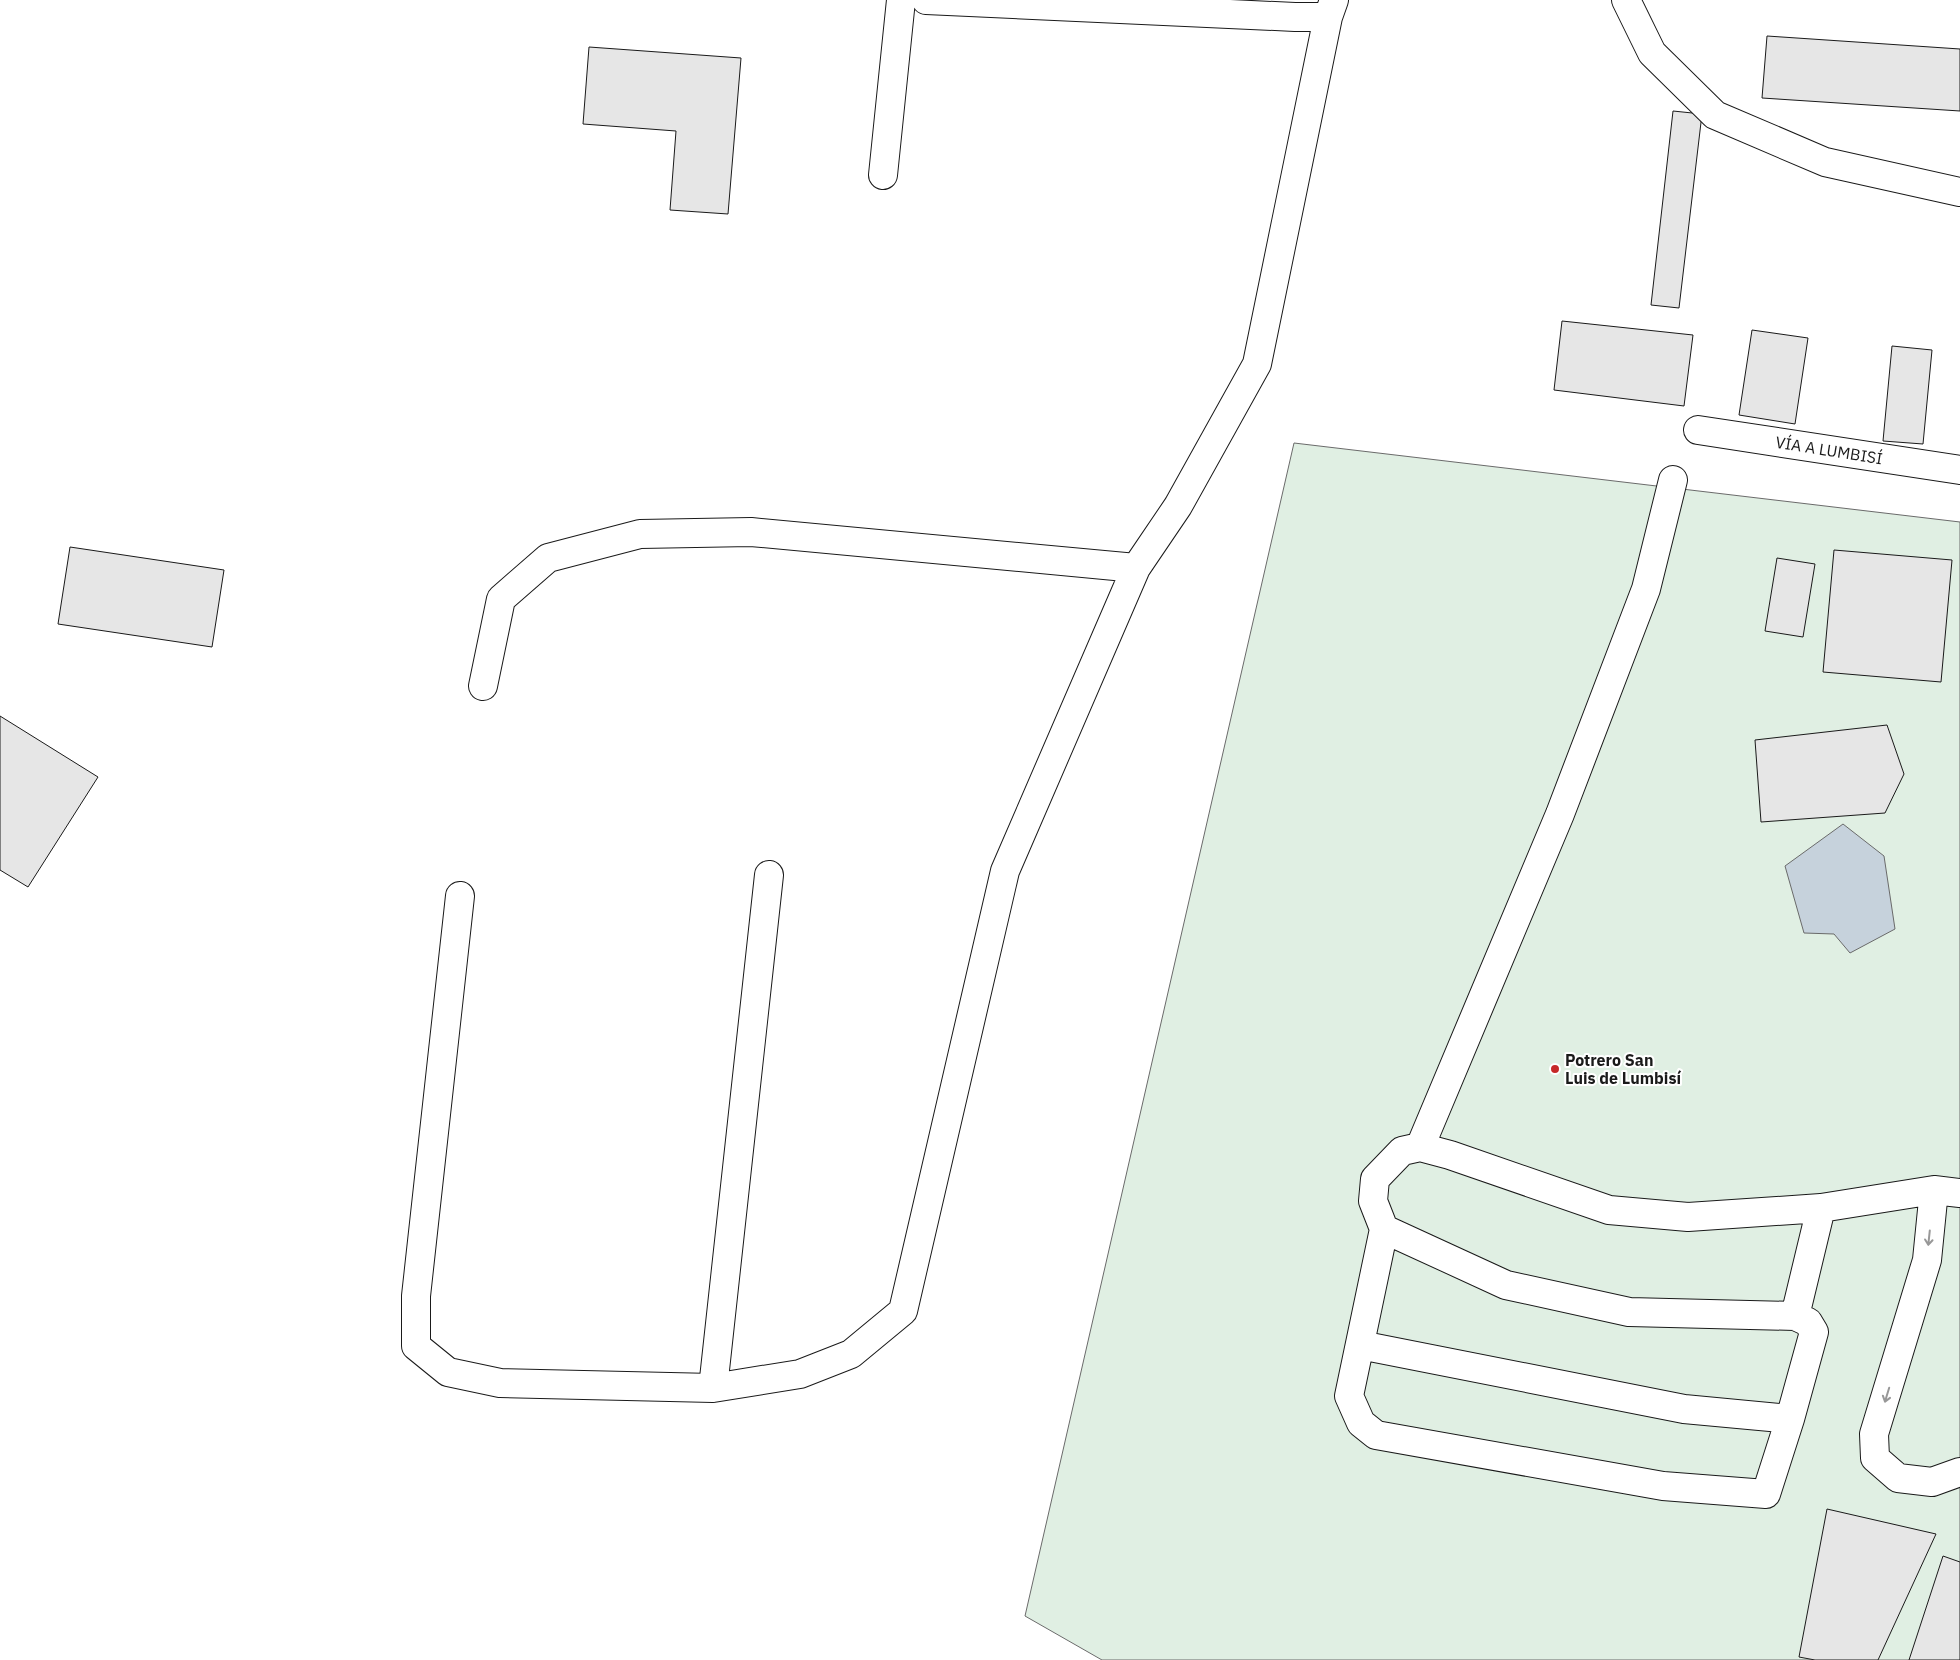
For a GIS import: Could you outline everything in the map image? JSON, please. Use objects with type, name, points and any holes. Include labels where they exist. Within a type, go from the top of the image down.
[{"type":"street","points":[[882,175],[901,0]]},
{"type":"street","points":[[460,896],[416,1296],[416,1346],[448,1372],[500,1383],[713,1388],[800,1374],[851,1354],[904,1311],[1005,871],[1136,568],[1178,506],[1257,364],[1331,8],[1295,17],[926,0]]},
{"type":"street","points":[[1626,0],[1652,53],[1715,115],[1825,162],[1960,192]]},
{"type":"street","name":"VÍA A LUMBISÍ","points":[[1698,430],[1960,470]]},
{"type":"street","points":[[1420,1147],[1560,814],[1642,598],[1673,480]]},
{"type":"street","points":[[483,686],[501,599],[548,558],[640,534],[751,532],[1136,568]]},
{"type":"street","points":[[713,1388],[770,875]]},
{"type":"street","points":[[1384,1229],[1506,1285],[1629,1312],[1795,1316],[1808,1322],[1814,1332],[1790,1420],[1766,1494],[1653,1485],[1376,1435],[1361,1423],[1349,1396],[1384,1229],[1373,1201],[1375,1179],[1402,1152],[1420,1147],[1450,1155],[1609,1210],[1688,1217],[1821,1208],[1947,1191],[1874,1434],[1875,1458],[1898,1478],[1932,1482],[1960,1472]]},
{"type":"street","points":[[1795,1316],[1821,1208]]},
{"type":"street","points":[[1360,1345],[1684,1409],[1790,1420]]},
{"type":"green space","name":"Potrero San Luis de Lumbisí","points":[[1294,443],[1960,522],[1960,1660],[1102,1660],[1025,1616]]},
{"type":"shaded area","points":[[1843,824],[1884,856],[1895,929],[1850,953],[1834,934],[1804,933],[1785,866]]},
{"type":"building","points":[[1767,36],[1960,49],[1960,111],[1762,98]]},
{"type":"building","points":[[589,47],[741,58],[728,214],[670,210],[676,131],[583,124]]},
{"type":"building","points":[[1673,111],[1702,114],[1679,308],[1651,305]]},
{"type":"building","points":[[1562,321],[1693,335],[1684,406],[1554,390]]},
{"type":"building","points":[[1752,330],[1808,338],[1795,424],[1739,415]]},
{"type":"building","points":[[1892,346],[1932,350],[1923,444],[1883,441]]},
{"type":"building","points":[[70,547],[224,570],[212,647],[58,624]]},
{"type":"building","points":[[1834,550],[1952,560],[1941,682],[1823,672]]},
{"type":"building","points":[[1777,558],[1815,564],[1803,637],[1765,631]]},
{"type":"building","points":[[0,716],[98,777],[28,887],[0,870]]},
{"type":"building","points":[[1887,725],[1904,774],[1885,813],[1761,822],[1755,740]]},
{"type":"building","points":[[1827,1509],[1936,1534],[1878,1660],[1815,1660],[1799,1657]]},
{"type":"building","points":[[1943,1556],[1960,1562],[1960,1660],[1909,1660]]},
{"type":"place","name":"Potrero San Luis de Lumbisí","points":[[1555,1069]]}]
